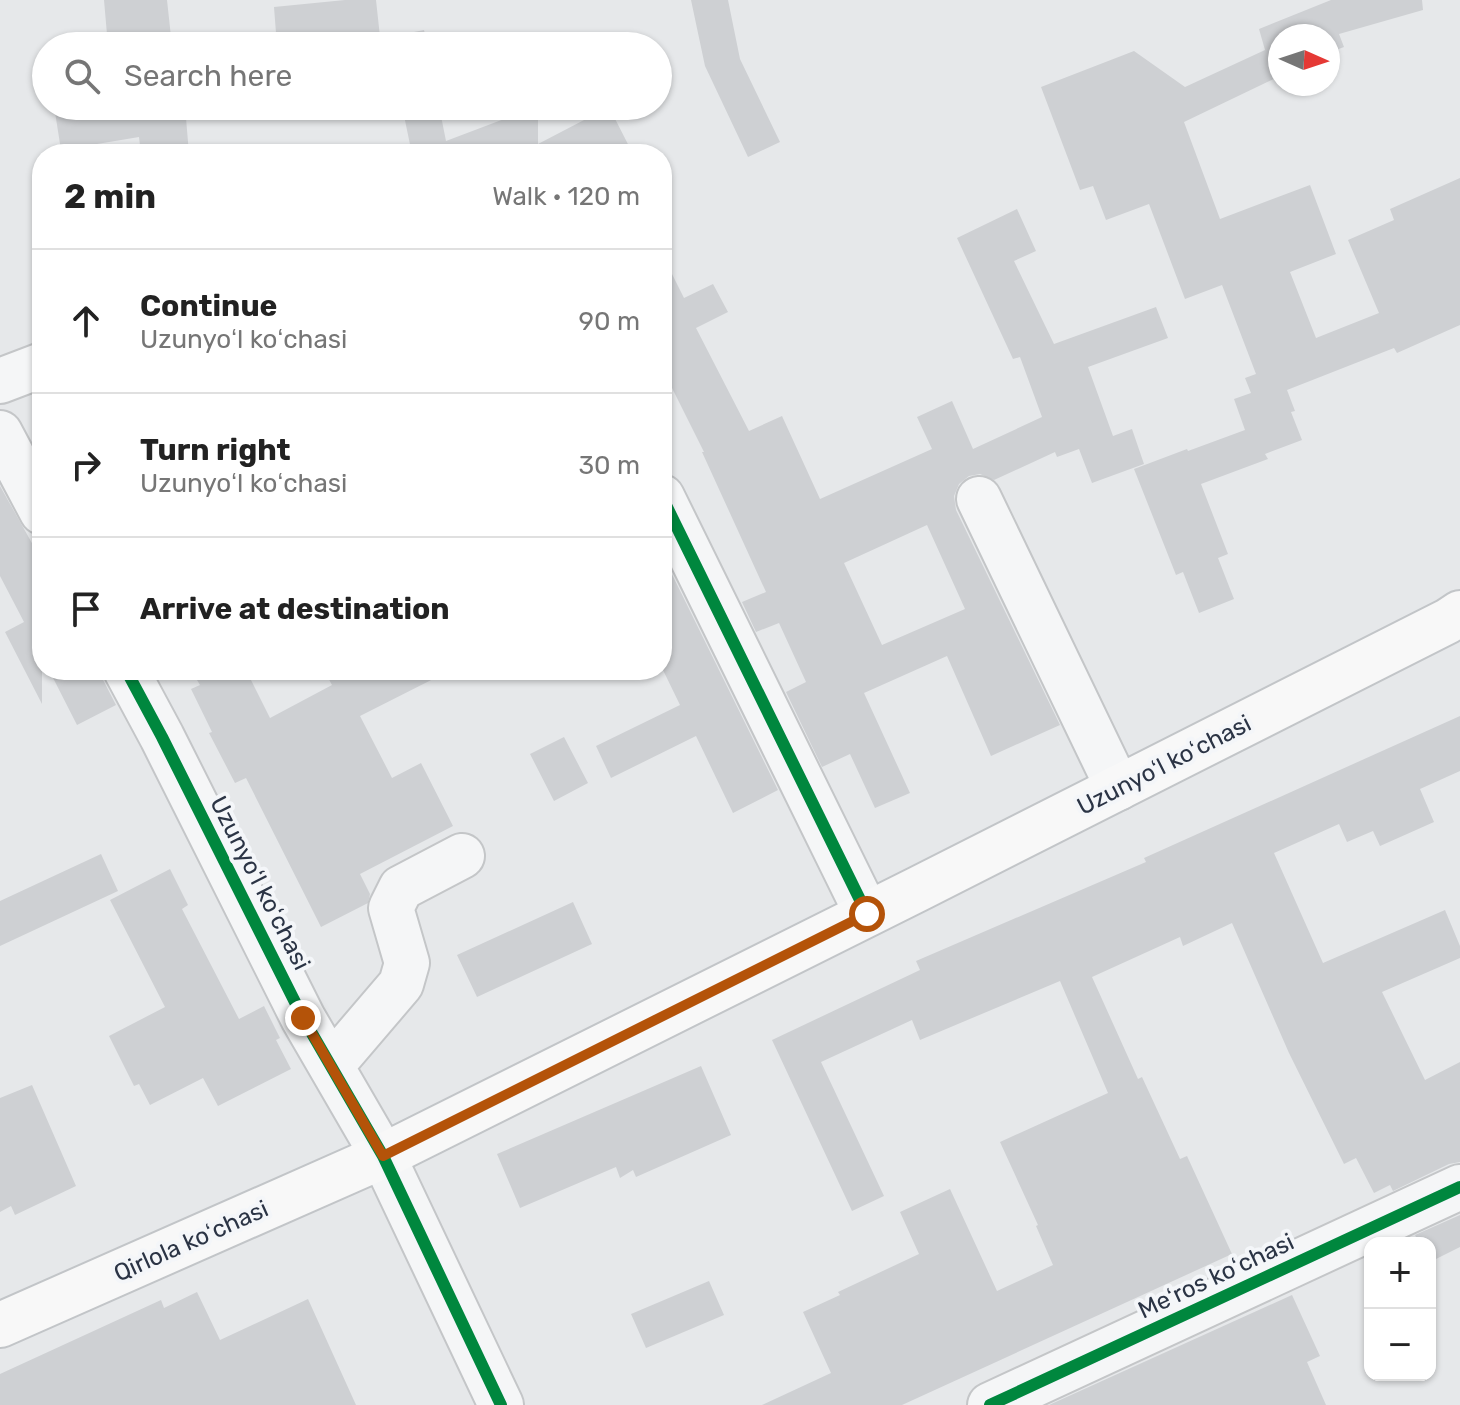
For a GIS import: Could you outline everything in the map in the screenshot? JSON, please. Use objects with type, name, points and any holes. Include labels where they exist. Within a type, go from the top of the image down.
[{"type":"main road","name":"Uzunyoʻl koʻchasi","points":[[383,1156],[1460,613]]},
{"type":"main road","name":"Qirlola koʻchasi","points":[[0,1325],[383,1156]]},
{"type":"street","points":[[0,381],[32,369]]},
{"type":"street","points":[[0,433],[22,491]]},
{"type":"street","points":[[979,499],[1118,788]]},
{"type":"street","points":[[672,517],[867,914]]},
{"type":"street","name":"Uzunyoʻl koʻchasi","points":[[131,680],[303,1018],[383,1156]]},
{"type":"street","points":[[331,1066],[401,984],[407,963],[391,908],[401,888],[462,856]]},
{"type":"street","points":[[383,1156],[501,1405]]},
{"type":"street","name":"Meʻros koʻchasi","points":[[990,1405],[1460,1187]]},
{"type":"building","points":[[104,0],[167,0],[170,32],[107,32]]},
{"type":"building","points":[[376,0],[379,32],[276,32],[274,7]]},
{"type":"building","points":[[691,0],[728,0],[740,59],[780,142],[748,157],[705,66]]},
{"type":"building","points":[[1331,0],[1422,0],[1423,10],[1340,34],[1340,24],[1271,24]]},
{"type":"building","points":[[1268,25],[1268,82],[1184,122],[1220,219],[1310,185],[1336,254],[1290,272],[1316,338],[1379,313],[1348,240],[1394,220],[1390,209],[1460,178],[1460,325],[1397,353],[1394,348],[1287,390],[1295,411],[1291,412],[1302,440],[1265,454],[1268,459],[1201,484],[1228,554],[1218,558],[1234,599],[1199,613],[1183,572],[1176,575],[1134,469],[1245,430],[1234,399],[1251,393],[1245,378],[1256,374],[1222,285],[1185,299],[1149,204],[1106,220],[1093,186],[1080,190],[1041,87],[1134,51],[1185,87],[1265,50],[1259,29]]},
{"type":"building","points":[[56,120],[186,120],[188,144],[140,144],[139,137],[97,144],[60,144]]},
{"type":"building","points":[[405,120],[442,120],[446,141],[501,120],[538,120],[538,144],[410,144]]},
{"type":"building","points":[[584,120],[616,120],[628,144],[538,144]]},
{"type":"building","points":[[1017,209],[1036,251],[1014,261],[1054,344],[1156,307],[1168,338],[1088,367],[1113,436],[1132,429],[1144,464],[1092,483],[1079,449],[1057,457],[1055,452],[994,480],[980,474],[969,476],[959,484],[954,496],[956,510],[1060,725],[991,756],[947,656],[864,693],[910,793],[875,808],[850,754],[822,767],[786,692],[806,682],[779,623],[756,632],[742,602],[766,592],[672,388],[672,274],[684,298],[713,284],[728,312],[696,328],[749,431],[782,416],[820,499],[932,449],[917,417],[952,401],[973,449],[1042,417],[1020,357],[1013,359],[957,238]],"holes":[[[927,525],[965,609],[882,645],[844,563]]]},
{"type":"building","points":[[0,486],[32,543],[32,680],[42,680],[42,704],[5,632],[24,622],[0,576]]},
{"type":"building","points":[[672,574],[778,790],[733,813],[696,736],[611,778],[596,746],[680,705],[668,680],[672,680]]},
{"type":"building","points":[[54,680],[103,680],[116,705],[77,725]]},
{"type":"building","points":[[197,680],[251,680],[270,718],[332,685],[329,680],[431,680],[360,716],[392,778],[421,763],[453,826],[360,874],[370,894],[368,903],[321,927],[246,778],[235,783],[209,733],[212,732],[191,689],[200,685]]},
{"type":"building","points":[[1460,716],[1460,771],[1420,789],[1434,822],[1380,846],[1373,831],[1347,842],[1339,824],[1274,853],[1323,963],[1445,910],[1460,946],[1460,958],[1382,992],[1425,1080],[1460,1062],[1460,1162],[1449,1164],[1393,1191],[1390,1185],[1374,1193],[1356,1158],[1344,1164],[1289,1053],[1232,923],[1183,946],[1180,937],[1092,977],[1138,1079],[1142,1077],[1180,1159],[1187,1156],[1232,1254],[902,1405],[762,1405],[831,1373],[803,1312],[919,1254],[900,1212],[950,1189],[997,1291],[1053,1265],[1000,1142],[1108,1093],[1060,981],[920,1040],[912,1020],[821,1062],[884,1196],[852,1211],[772,1040],[920,970],[916,961],[1146,862],[1144,858]]},
{"type":"building","points":[[564,737],[588,783],[554,801],[530,754]]},
{"type":"building","points":[[101,854],[118,891],[0,946],[0,901]]},
{"type":"building","points":[[170,869],[188,905],[182,909],[239,1019],[264,1006],[291,1069],[218,1106],[203,1078],[150,1105],[139,1084],[134,1086],[109,1036],[165,1007],[110,900]]},
{"type":"building","points":[[573,902],[592,944],[477,997],[457,955]]},
{"type":"building","points":[[701,1066],[731,1135],[636,1177],[633,1170],[620,1178],[616,1167],[520,1208],[497,1154]]},
{"type":"building","points":[[32,1085],[76,1186],[15,1215],[11,1206],[0,1212],[0,1098]]},
{"type":"building","points":[[1460,1215],[1460,1247],[1436,1259],[1436,1237],[1415,1235]]},
{"type":"building","points":[[709,1281],[724,1315],[646,1348],[631,1314]]},
{"type":"building","points":[[197,1292],[220,1340],[308,1299],[356,1405],[0,1405],[0,1374],[161,1300],[164,1308]]},
{"type":"building","points":[[1292,1295],[1320,1356],[1307,1362],[1326,1405],[1049,1405]]},
{"type":"cycle path","points":[[672,517],[867,914]]},
{"type":"cycle path","points":[[131,680],[303,1018],[383,1156],[501,1405]]},
{"type":"cycle path","points":[[990,1405],[1460,1187]]},
{"type":"route","points":[[303,1018],[383,1156],[867,914]]}]
